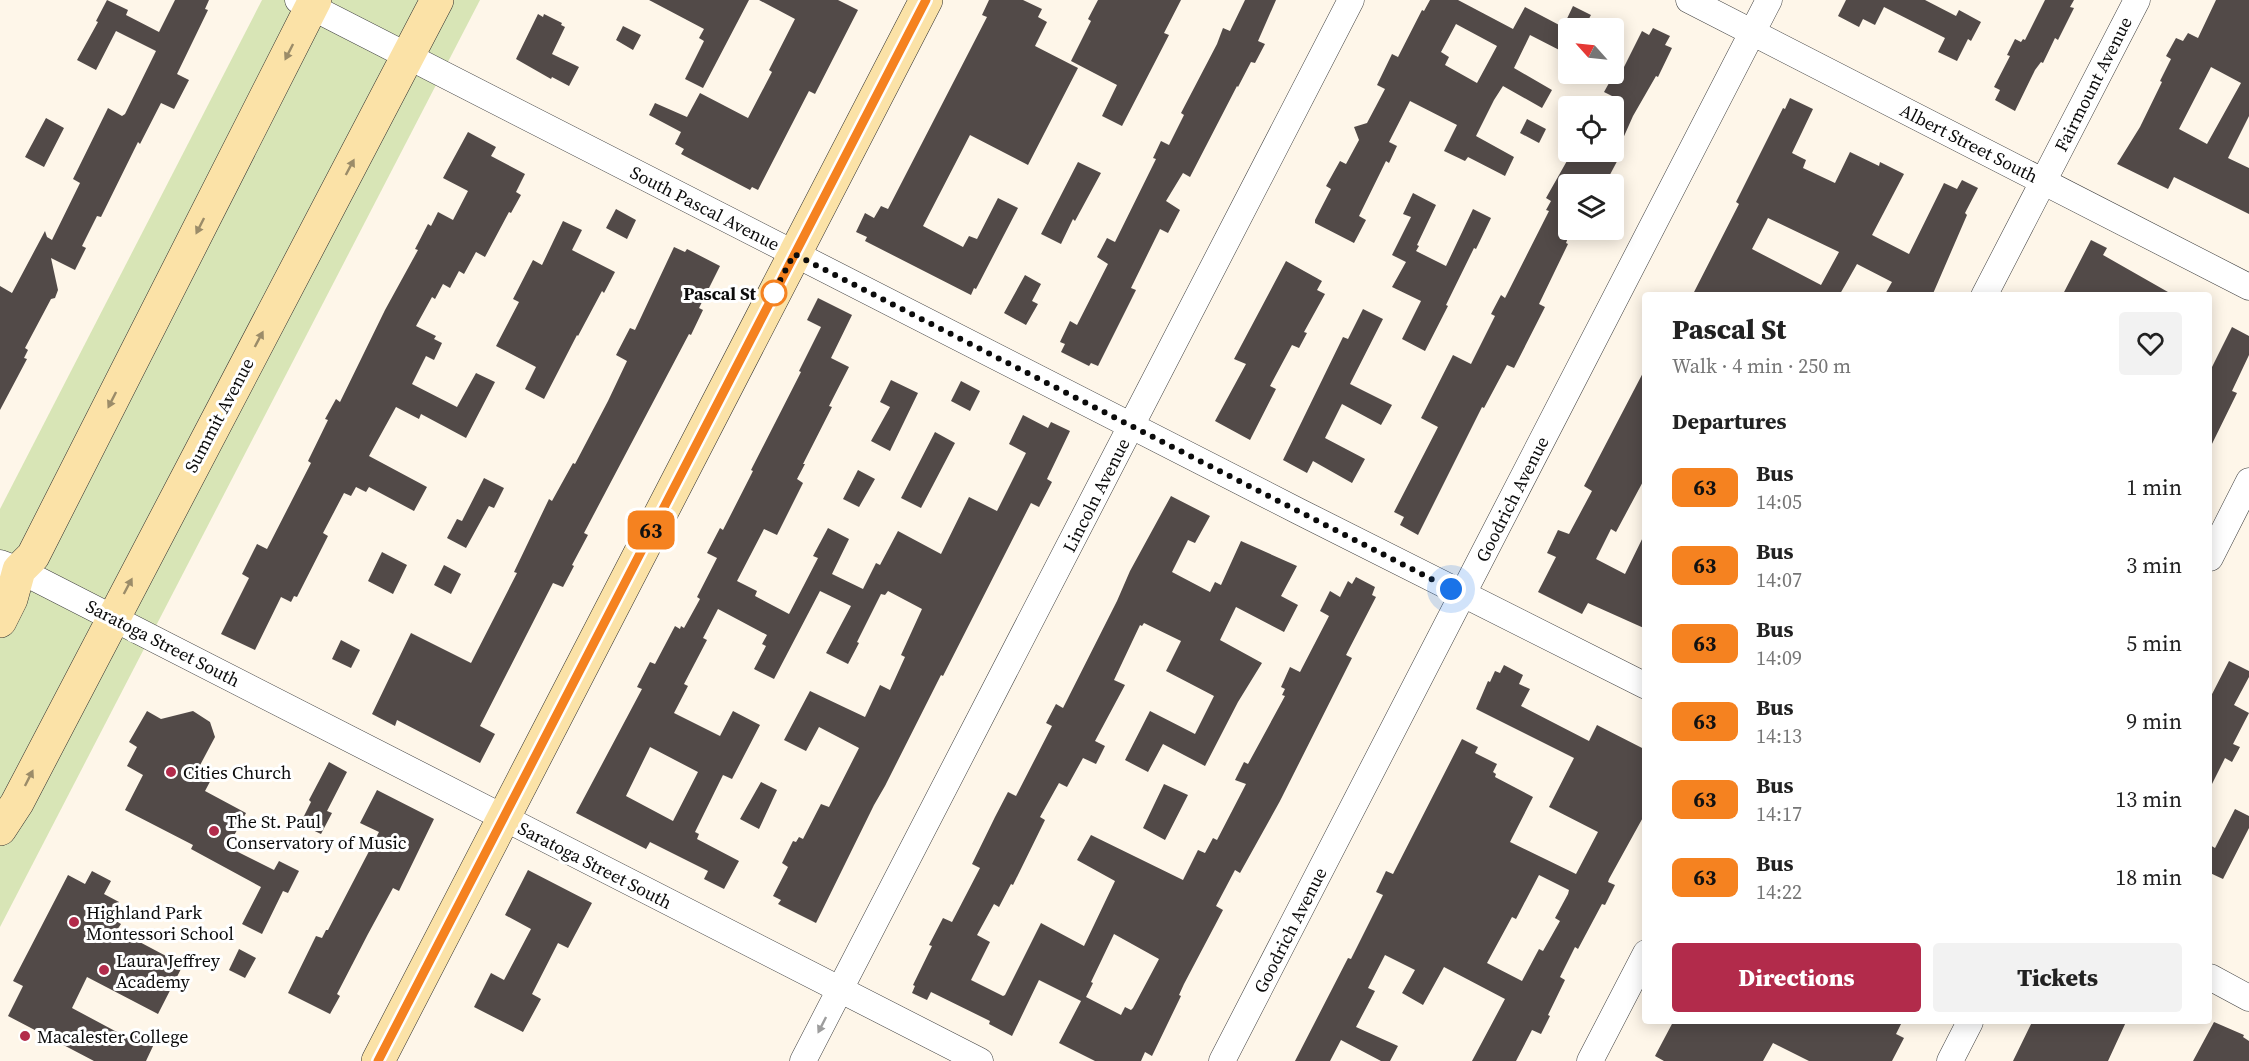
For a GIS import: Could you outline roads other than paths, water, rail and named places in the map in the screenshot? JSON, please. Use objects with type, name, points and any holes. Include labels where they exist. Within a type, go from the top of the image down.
[{"type":"street","name":"Summit Avenue","points":[[0,829],[17,803],[112,617],[437,0]]},
{"type":"street","points":[[378,1061],[926,0]]},
{"type":"street","name":"Lincoln Avenue","points":[[803,1061],[1351,0]]},
{"type":"street","name":"Albert Street South","points":[[1689,0],[2249,287]]},
{"type":"street","name":"Goodrich Avenue","points":[[1222,1061],[1769,0]]},
{"type":"street","name":"Fairmount Avenue","points":[[1986,292],[2136,0]]},
{"type":"street","name":"South Pascal Avenue","points":[[308,2],[408,57],[1462,595],[1642,684]]},
{"type":"street","points":[[0,621],[10,599],[10,566],[33,555],[308,2]]},
{"type":"street","points":[[2212,554],[2249,481]]},
{"type":"street","name":"Saratoga Street South","points":[[10,566],[980,1061]]},
{"type":"street","points":[[1590,1061],[1642,961]]},
{"type":"street","points":[[2212,978],[2249,998]]},
{"type":"street","points":[[1950,1061],[1969,1024]]},
{"type":"place","name":"Pascal St","points":[[774,293]]},
{"type":"place","name":"Cities Church","points":[[171,772]]},
{"type":"place","name":"The St. Paul Conservatory of Music","points":[[214,831]]},
{"type":"place","name":"Highland Park Montessori School","points":[[74,922]]},
{"type":"place","name":"Laura Jeffrey Academy","points":[[104,970]]},
{"type":"place","name":"Macalester College","points":[[25,1036]]}]
